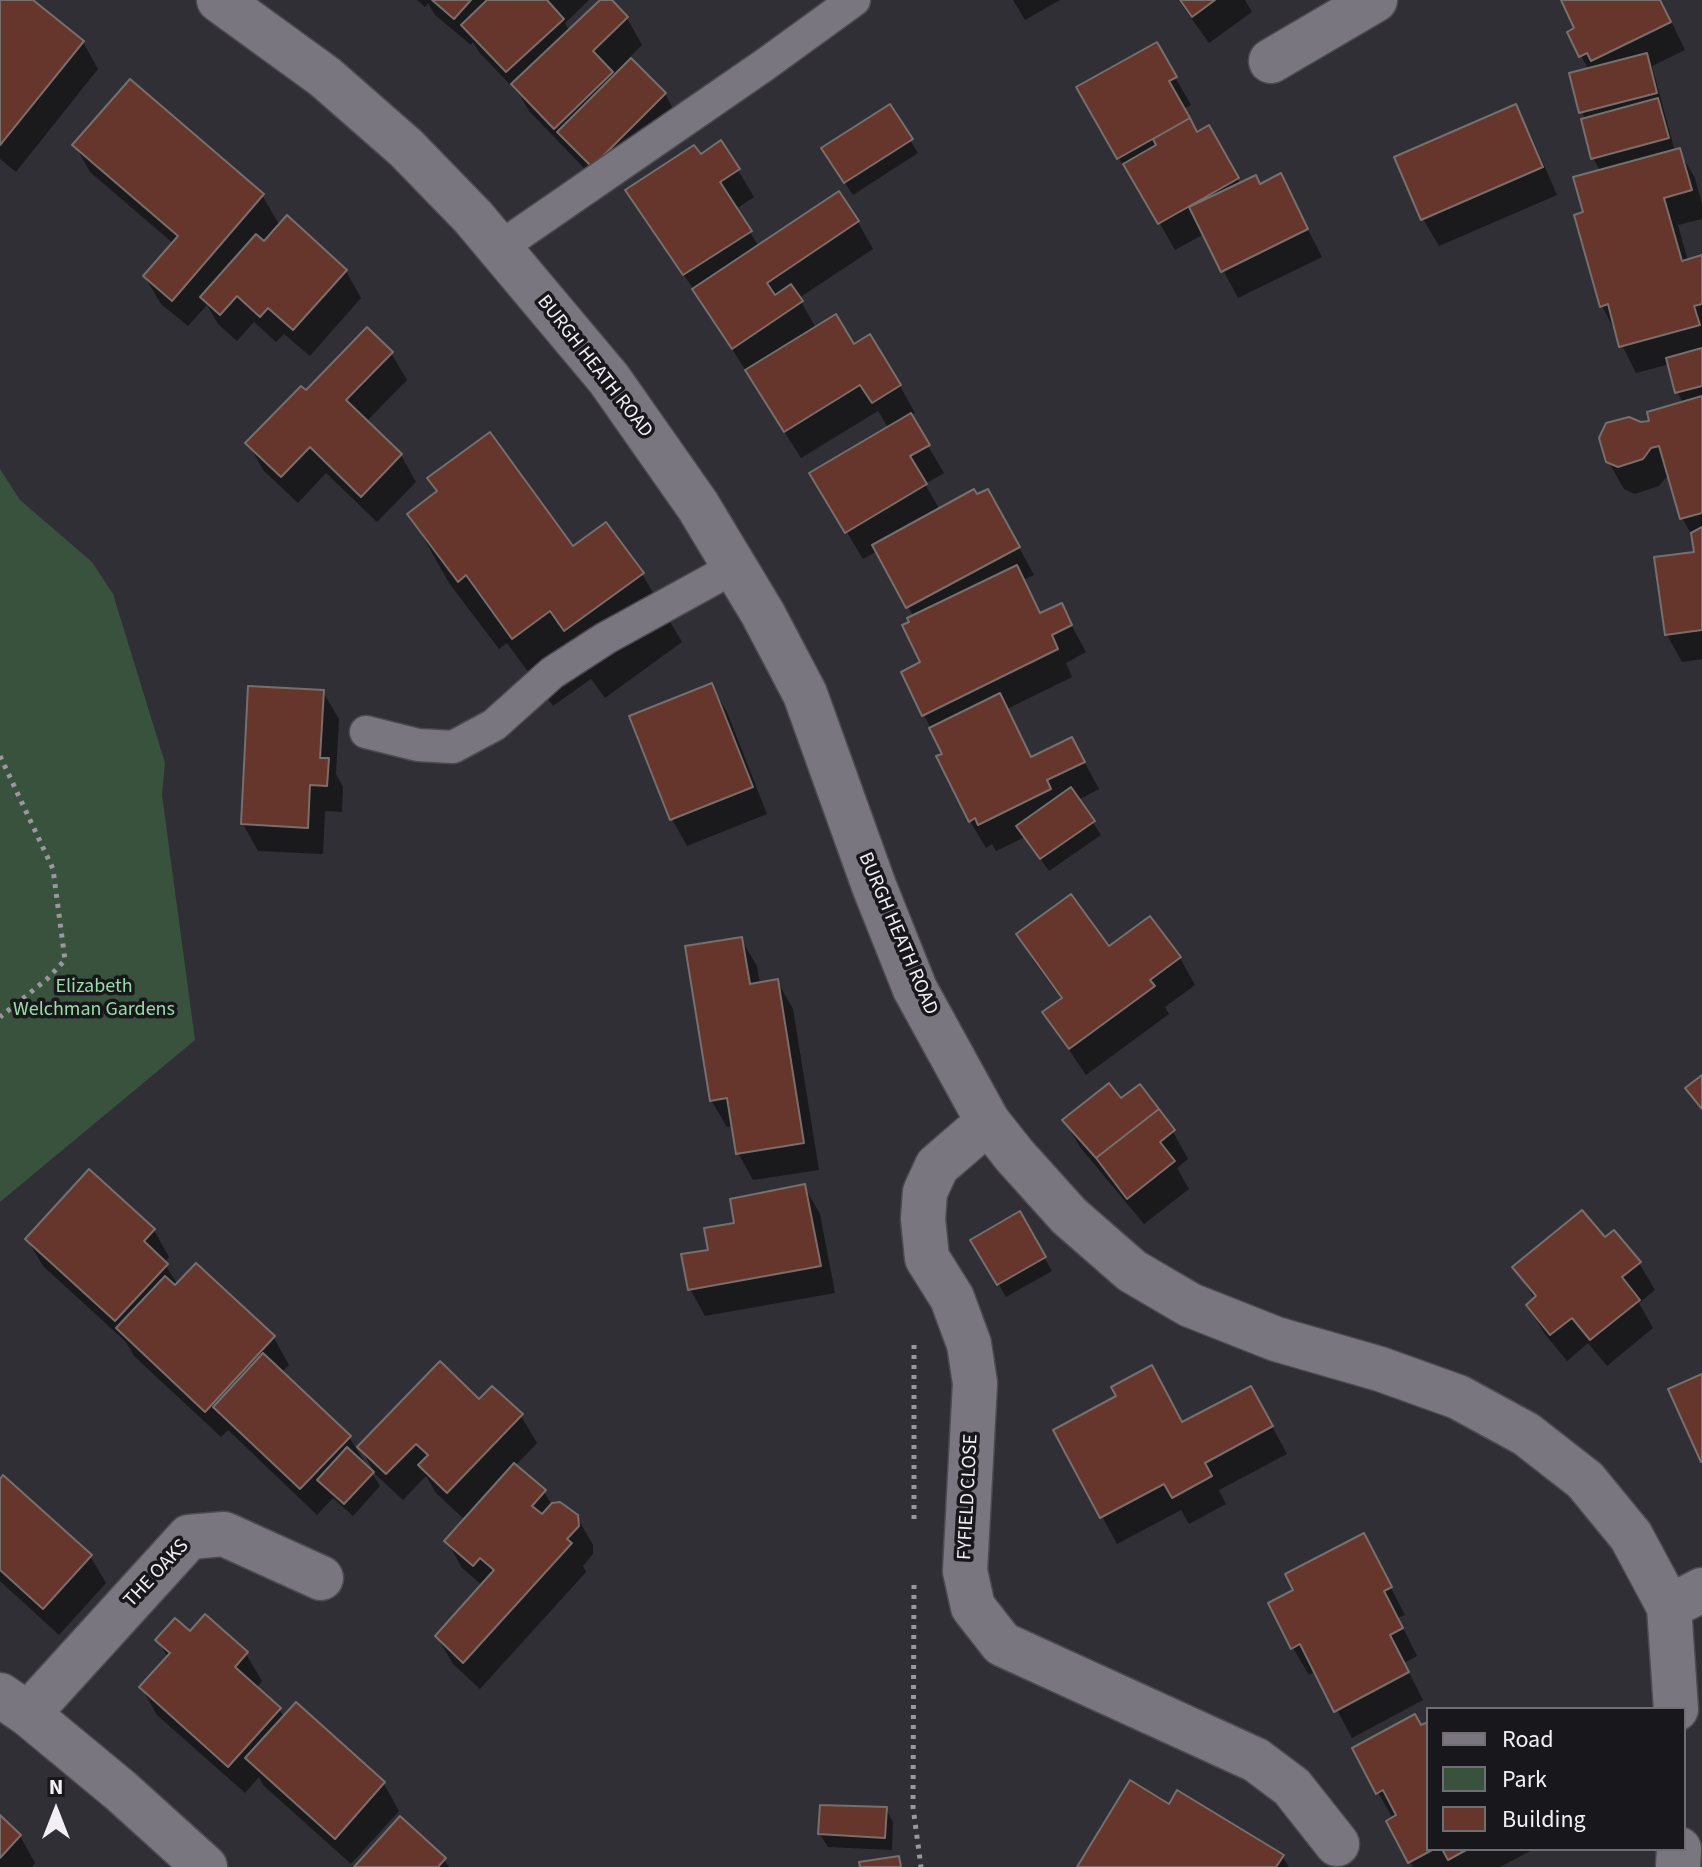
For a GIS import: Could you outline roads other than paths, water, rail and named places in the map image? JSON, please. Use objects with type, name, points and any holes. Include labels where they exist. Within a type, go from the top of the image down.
[{"type":"main road","name":"BURGH HEATH ROAD","points":[[219,0],[325,77],[406,148],[473,217],[609,379],[698,506],[763,614],[805,694],[874,886],[915,989],[988,1122],[1069,1216],[1132,1271],[1190,1305],[1276,1339],[1380,1369],[1458,1397],[1526,1434],[1585,1480],[1686,1598],[1676,1707]]},
{"type":"main road","points":[[1271,61],[1375,0]]},
{"type":"main road","name":"FYFIELD CLOSE","points":[[988,1122],[937,1166],[925,1192],[923,1219],[927,1258],[952,1298],[969,1344],[975,1383],[965,1571],[973,1607],[1002,1644],[1256,1760],[1292,1787],[1337,1844]]},
{"type":"main road","name":"THE OAKS","points":[[14,1704],[189,1537],[224,1534],[321,1578]]},
{"type":"main road","points":[[14,1704],[121,1791],[205,1867]]},
{"type":"lane","points":[[499,248],[854,0]]},
{"type":"lane","points":[[366,732],[418,745],[453,747],[494,725],[552,673],[606,638],[735,567]]},
{"type":"park label","name":"Elizabeth Welchman Gardens","points":[[94,1000]]}]
